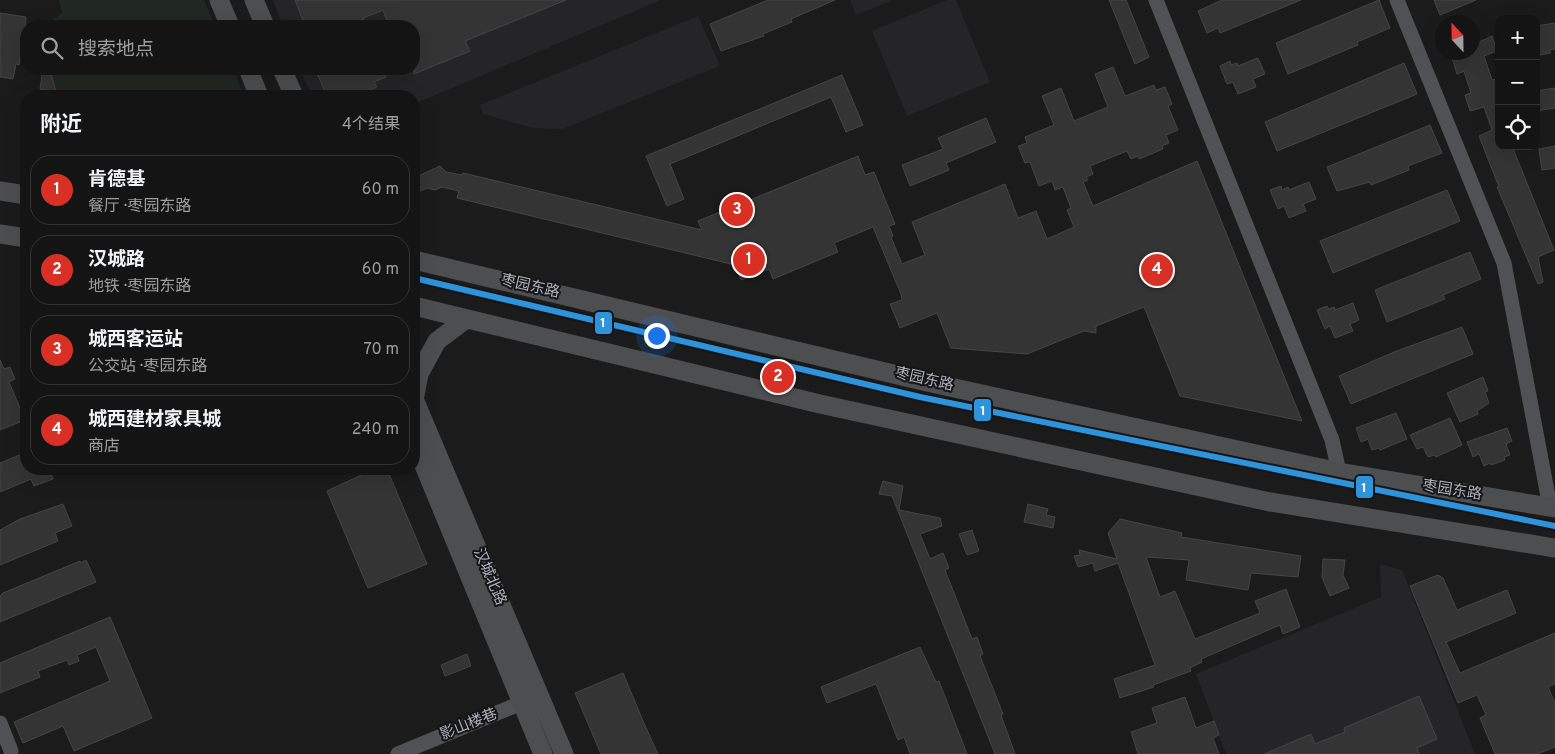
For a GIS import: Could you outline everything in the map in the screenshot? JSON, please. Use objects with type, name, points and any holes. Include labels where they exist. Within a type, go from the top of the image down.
[{"type":"main road","points":[[219,0],[227,20]]},
{"type":"main road","points":[[254,0],[262,20]]},
{"type":"main road","points":[[250,75],[257,90]]},
{"type":"main road","points":[[285,75],[291,90]]},
{"type":"main road","points":[[0,191],[20,194]]},
{"type":"main road","points":[[0,234],[20,237]]},
{"type":"main road","name":"枣园东路","points":[[420,261],[927,382],[1339,472],[1553,507]]},
{"type":"main road","points":[[420,308],[820,404],[1270,502],[1555,548]]},
{"type":"main road","points":[[420,372],[437,341],[465,320]]},
{"type":"main road","name":"汉城北路","points":[[420,414],[564,754]]},
{"type":"main road","name":"汉城北路","points":[[420,456],[542,754]]},
{"type":"street","points":[[1156,0],[1332,440],[1339,472]]},
{"type":"street","points":[[1397,0],[1504,263],[1553,507]]},
{"type":"street","name":"影山楼巷","points":[[398,754],[540,695]]},
{"type":"street","points":[[0,723],[12,751]]},
{"type":"shaded area","points":[[59,0],[204,0],[212,20],[53,20],[62,13]]},
{"type":"shaded area","points":[[273,0],[661,0],[420,101],[420,90],[309,90],[303,75],[420,75],[420,20],[281,20]]},
{"type":"shaded area","points":[[850,0],[893,0],[856,15]]},
{"type":"shaded area","points":[[947,0],[956,0],[990,82],[907,116],[872,31]]},
{"type":"shaded area","points":[[698,16],[720,66],[562,129],[533,128],[483,114],[480,105]]},
{"type":"shaded area","points":[[50,75],[235,75],[242,90],[54,90]]},
{"type":"shaded area","points":[[1380,564],[1402,570],[1475,754],[1226,754],[1196,674],[1381,597]]},
{"type":"building","points":[[295,0],[566,0],[465,41],[470,51],[420,72],[420,20],[387,20],[383,10],[363,18],[364,20],[303,20]]},
{"type":"building","points":[[768,0],[835,0],[791,19],[792,22],[763,34],[764,36],[721,51],[710,24]]},
{"type":"building","points":[[1109,0],[1126,0],[1149,57],[1135,64]]},
{"type":"building","points":[[1222,0],[1301,0],[1220,33],[1218,28],[1207,33],[1198,11]]},
{"type":"building","points":[[1379,0],[1390,28],[1357,42],[1358,45],[1288,74],[1276,43]]},
{"type":"building","points":[[1434,0],[1476,0],[1440,15]]},
{"type":"building","points":[[0,13],[26,17],[26,20],[20,20],[20,58],[19,65],[16,64],[13,79],[0,77]]},
{"type":"building","points":[[1555,23],[1555,49],[1550,50],[1550,53],[1540,55],[1540,25]]},
{"type":"building","points":[[1492,36],[1495,52],[1484,56],[1492,80],[1495,79],[1495,150],[1514,150],[1554,250],[1538,257],[1543,282],[1538,284],[1497,187],[1499,187],[1479,136],[1492,130],[1484,107],[1470,111],[1465,95],[1471,93],[1464,71],[1457,74],[1453,60],[1480,60],[1480,42]]},
{"type":"building","points":[[1258,58],[1265,74],[1253,79],[1256,87],[1238,94],[1233,82],[1227,84],[1220,66],[1230,61],[1231,65],[1237,63],[1238,66]]},
{"type":"building","points":[[1404,63],[1417,94],[1277,151],[1265,122]]},
{"type":"building","points":[[1113,67],[1125,96],[1154,85],[1156,90],[1165,87],[1172,104],[1168,106],[1178,130],[1166,135],[1169,143],[1162,146],[1163,149],[1139,159],[1138,156],[1131,159],[1127,151],[1090,166],[1093,174],[1086,177],[1088,180],[1083,182],[1093,206],[1197,161],[1302,421],[1180,396],[1144,307],[1096,326],[1096,333],[1084,331],[1027,354],[951,348],[937,313],[900,328],[890,304],[902,300],[901,294],[873,227],[834,243],[838,252],[773,279],[769,269],[741,280],[735,265],[457,198],[459,191],[442,187],[435,190],[427,188],[420,191],[420,175],[440,166],[446,172],[462,175],[463,173],[702,230],[698,221],[858,156],[865,175],[874,172],[895,224],[889,226],[893,236],[891,237],[902,264],[925,255],[912,222],[1005,184],[1018,218],[1036,211],[1047,239],[1074,227],[1067,210],[1071,208],[1063,187],[1055,190],[1052,181],[1039,186],[1030,162],[1025,163],[1018,146],[1027,143],[1025,137],[1054,125],[1042,96],[1061,88],[1074,121],[1108,107],[1095,74]]},
{"type":"building","points":[[42,75],[52,75],[55,90],[40,89]]},
{"type":"building","points":[[318,75],[385,75],[386,77],[374,82],[377,87],[370,90],[324,90]]},
{"type":"building","points":[[842,75],[863,125],[846,132],[831,97],[670,164],[684,199],[667,206],[646,156]]},
{"type":"building","points":[[1555,88],[1555,108],[1540,110],[1540,90]]},
{"type":"building","points":[[986,118],[996,142],[946,163],[949,170],[910,186],[902,165],[943,149],[938,138]]},
{"type":"building","points":[[1430,125],[1442,153],[1408,166],[1409,170],[1371,185],[1370,182],[1337,191],[1327,167]]},
{"type":"building","points":[[1555,146],[1555,168],[1542,170],[1540,149]]},
{"type":"building","points":[[1309,182],[1316,199],[1303,204],[1306,211],[1289,218],[1284,206],[1278,209],[1270,190],[1281,186],[1282,190],[1288,187],[1289,190]]},
{"type":"building","points":[[1447,190],[1460,221],[1333,273],[1320,241]]},
{"type":"building","points":[[1470,252],[1481,279],[1443,295],[1445,299],[1387,322],[1375,290]]},
{"type":"building","points":[[1353,303],[1359,320],[1350,324],[1353,331],[1335,338],[1330,326],[1325,329],[1317,310],[1327,306],[1329,309],[1334,307],[1335,310]]},
{"type":"building","points":[[1462,327],[1473,354],[1351,404],[1339,376],[1394,352]]},
{"type":"building","points":[[0,360],[4,369],[10,367],[15,379],[9,382],[20,408],[20,422],[0,430]]},
{"type":"building","points":[[1483,377],[1488,391],[1485,392],[1489,403],[1477,411],[1478,414],[1460,422],[1447,393]]},
{"type":"building","points":[[1396,413],[1407,439],[1380,450],[1379,448],[1372,450],[1368,439],[1361,442],[1356,428]]},
{"type":"building","points":[[1450,418],[1462,445],[1436,457],[1434,455],[1428,457],[1423,447],[1417,449],[1410,435]]},
{"type":"building","points":[[1507,428],[1512,441],[1506,444],[1510,455],[1504,457],[1505,460],[1484,466],[1479,454],[1473,457],[1467,442]]},
{"type":"building","points":[[20,455],[20,475],[52,475],[53,479],[34,486],[31,479],[0,492],[0,463]]},
{"type":"building","points":[[361,475],[390,475],[427,564],[368,588],[327,491]]},
{"type":"building","points":[[883,481],[903,486],[899,510],[940,518],[942,526],[920,534],[930,559],[943,553],[949,568],[945,570],[972,639],[977,637],[983,654],[980,656],[1003,714],[1001,715],[1015,754],[995,754],[892,496],[879,494]]},
{"type":"building","points":[[63,504],[72,526],[55,533],[58,541],[0,565],[0,530],[20,519]]},
{"type":"building","points":[[1028,504],[1048,509],[1046,515],[1055,517],[1053,528],[1024,522]]},
{"type":"building","points":[[1120,519],[1182,533],[1181,537],[1301,556],[1298,577],[1251,573],[1248,590],[1186,580],[1189,560],[1146,557],[1160,597],[1175,591],[1195,639],[1260,613],[1255,601],[1286,589],[1300,627],[1283,634],[1280,625],[1201,659],[1202,662],[1190,668],[1191,671],[1153,685],[1154,687],[1120,698],[1114,679],[1155,665],[1118,563],[1095,571],[1093,563],[1078,567],[1074,556],[1080,555],[1079,550],[1117,559],[1108,533]]},
{"type":"building","points":[[972,530],[979,551],[967,555],[959,534]]},
{"type":"building","points":[[1323,559],[1345,560],[1343,575],[1349,588],[1330,596],[1322,577]]},
{"type":"building","points":[[86,560],[96,582],[0,622],[0,596],[3,593]]},
{"type":"building","points":[[1438,575],[1443,578],[1457,610],[1507,590],[1516,613],[1446,642],[1460,673],[1555,633],[1555,684],[1548,687],[1555,703],[1555,747],[1537,754],[1495,754],[1480,718],[1486,715],[1477,695],[1458,703],[1410,586]]},
{"type":"building","points":[[110,617],[152,718],[74,751],[63,726],[23,743],[14,722],[110,681],[96,647],[77,655],[79,661],[69,665],[67,660],[38,671],[40,677],[0,693],[0,663]]},
{"type":"building","points":[[920,647],[936,682],[939,681],[967,754],[910,754],[904,737],[898,740],[876,684],[827,703],[821,687]]},
{"type":"building","points":[[467,654],[471,666],[445,676],[441,665]]},
{"type":"building","points":[[623,673],[658,754],[601,754],[575,693]]},
{"type":"building","points":[[1419,696],[1437,739],[1417,748],[1419,754],[1264,754],[1311,734],[1315,744],[1345,732],[1344,728]]},
{"type":"building","points":[[1185,697],[1196,728],[1214,721],[1219,735],[1213,738],[1219,754],[1138,754],[1131,732],[1157,723],[1152,708]]},
{"type":"transit line","name":"1","points":[[420,279],[920,397],[1555,526]]},
{"type":"place","name":"城西客运站","points":[[737,210]]},
{"type":"place","name":"肯德基","points":[[749,260]]},
{"type":"place","name":"城西建材家具城","points":[[1157,270]]},
{"type":"place","name":"汉城路","points":[[778,377]]}]
